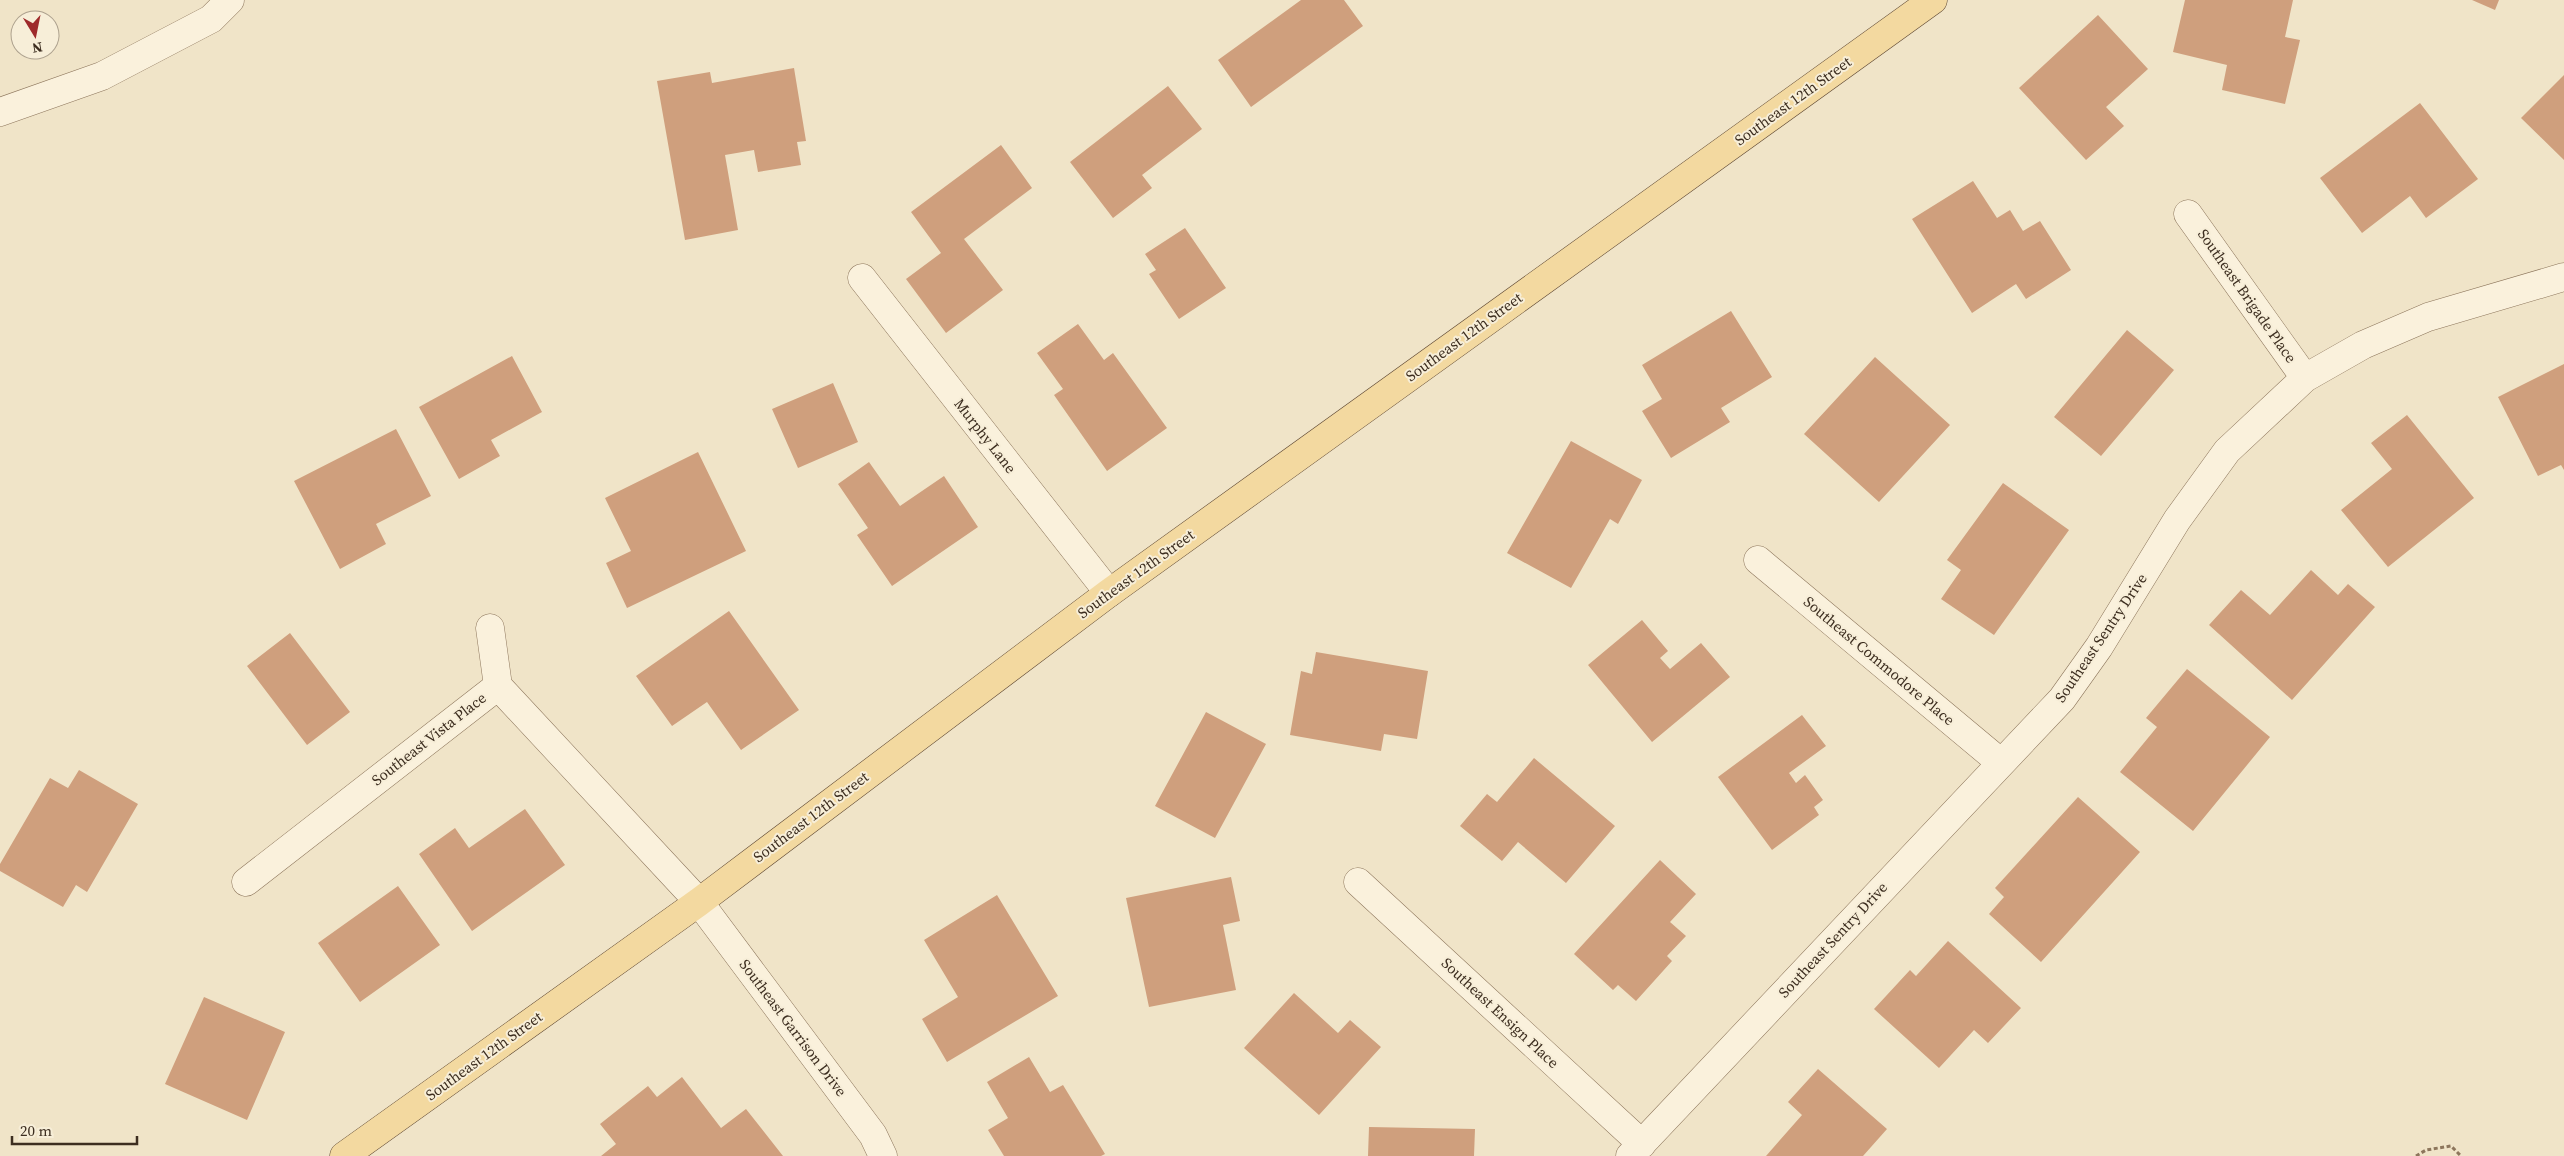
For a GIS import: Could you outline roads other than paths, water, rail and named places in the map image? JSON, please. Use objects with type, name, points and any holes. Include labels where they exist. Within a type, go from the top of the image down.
[{"type":"main road","name":"Southeast 12th Street","points":[[344,1156],[699,902],[1109,593],[1933,0]]},
{"type":"street","points":[[0,112],[102,76],[210,18],[230,0]]},
{"type":"street","name":"Southeast Brigade Place","points":[[2188,214],[2305,378]]},
{"type":"street","name":"Murphy Lane","points":[[862,278],[1109,593]]},
{"type":"street","name":"Southeast Sentry Drive","points":[[1636,1150],[2000,762],[2062,699],[2098,647],[2177,520],[2228,451],[2305,378],[2363,345],[2428,317],[2564,278]]},
{"type":"street","name":"Southeast Commodore Place","points":[[1758,560],[2000,762]]},
{"type":"street","points":[[490,628],[498,686]]},
{"type":"street","name":"Southeast Vista Place","points":[[246,882],[498,686],[699,902]]},
{"type":"street","name":"Southeast Ensign Place","points":[[1358,882],[1636,1150]]},
{"type":"street","name":"Southeast Garrison Drive","points":[[699,902],[873,1135],[883,1156]]}]
